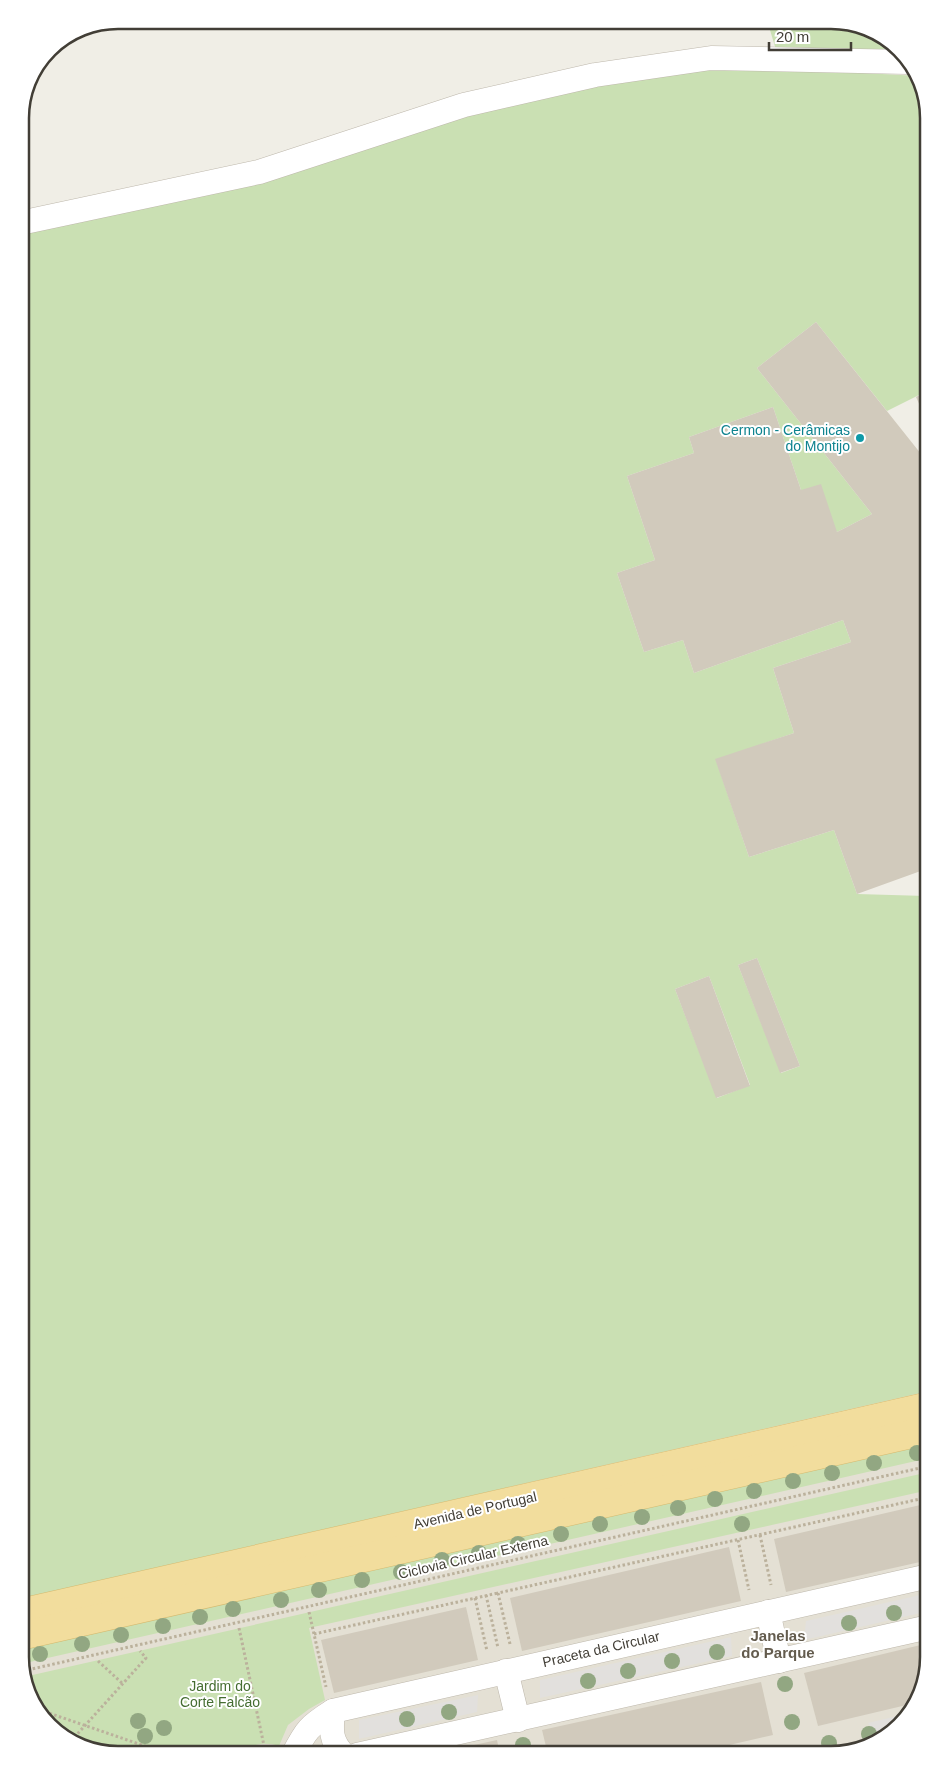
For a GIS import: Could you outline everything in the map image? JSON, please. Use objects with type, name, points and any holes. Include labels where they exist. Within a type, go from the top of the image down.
[{"type":"main road","name":"Avenida de Portugal","points":[[29,1611],[920,1408]]},
{"type":"main road","name":"Avenida de Portugal","points":[[29,1634],[920,1432]]},
{"type":"street","points":[[29,221],[259,172],[464,105],[595,75],[711,58],[900,62]]},
{"type":"street","name":"Praceta da Circular","points":[[298,1746],[304,1733],[331,1703],[506,1671],[920,1578]]},
{"type":"street","points":[[768,1612],[779,1661]]},
{"type":"street","points":[[398,1746],[920,1629]]},
{"type":"street","points":[[506,1671],[518,1720]]},
{"type":"street","points":[[331,1703],[331,1731],[337,1746]]},
{"type":"path","name":"Ciclovia Circular Externa","points":[[30,1669],[920,1468]]},
{"type":"path","points":[[314,1634],[920,1499]]},
{"type":"path","points":[[760,1535],[771,1586]]},
{"type":"path","points":[[738,1540],[749,1591]]},
{"type":"path","points":[[498,1593],[508,1635]]},
{"type":"path","points":[[486,1595],[496,1637]]},
{"type":"path","points":[[475,1598],[484,1640]]},
{"type":"path","points":[[309,1612],[331,1703]]},
{"type":"path","points":[[239,1628],[264,1746]]},
{"type":"path","points":[[77,1736],[146,1658],[140,1651]]},
{"type":"path","points":[[98,1661],[123,1684]]},
{"type":"path","points":[[49,1713],[144,1746]]},
{"type":"shaded area","points":[[920,1397],[920,1657],[916,1686],[905,1707],[885,1728],[876,1734],[848,1745],[101,1745],[89,1742],[73,1734],[47,1711],[41,1702],[30,1674],[29,1654]]},
{"type":"shaded area","points":[[920,1595],[920,1613],[804,1640],[806,1621]]},
{"type":"shaded area","points":[[731,1637],[732,1656],[540,1698],[540,1680]]},
{"type":"shaded area","points":[[478,1695],[477,1712],[359,1739],[359,1720]]},
{"type":"shaded area","points":[[898,1716],[876,1734],[868,1723]]},
{"type":"green space","points":[[770,29],[837,29],[848,30],[865,36],[876,41],[894,55],[776,50]]},
{"type":"green space","points":[[696,64],[909,75],[916,89],[920,118],[920,394],[887,411],[816,322],[757,368],[872,514],[837,532],[801,490],[773,407],[689,437],[694,453],[627,476],[655,560],[617,573],[644,652],[683,640],[694,673],[843,620],[851,642],[773,668],[794,733],[716,760],[749,857],[834,830],[857,894],[920,896],[920,1393],[29,1597],[29,232],[491,105]],"holes":[[[757,958],[800,1066],[781,1073],[738,965]],[[709,976],[750,1085],[717,1098],[675,989]]]},
{"type":"green space","points":[[920,1443],[920,1460],[29,1662],[29,1645]]},
{"type":"green space","name":"Jardim do Corte Falcão","points":[[920,1474],[920,1492],[309,1628],[325,1700],[309,1709],[288,1725],[279,1746],[257,1744],[252,1746],[112,1746],[89,1742],[64,1728],[47,1711],[41,1702],[30,1675]]},
{"type":"building","points":[[816,322],[920,453],[920,871],[857,894],[834,830],[749,857],[715,759],[794,733],[773,668],[851,642],[843,620],[694,673],[683,640],[644,652],[617,573],[655,560],[627,476],[694,453],[689,437],[773,407],[801,490],[821,484],[837,532],[872,514],[757,368]]},
{"type":"building","points":[[920,395],[920,406],[916,397]]},
{"type":"building","points":[[757,958],[800,1066],[780,1073],[738,965]]},
{"type":"building","points":[[709,976],[750,1086],[716,1098],[675,989]]},
{"type":"building","points":[[920,1505],[920,1562],[786,1592],[774,1539]]},
{"type":"building","points":[[729,1547],[741,1601],[522,1651],[510,1598]]},
{"type":"building","points":[[466,1607],[478,1660],[334,1693],[321,1640]]},
{"type":"building","points":[[920,1645],[916,1686],[906,1705],[818,1726],[804,1673]]},
{"type":"building","points":[[761,1682],[773,1735],[725,1746],[546,1746],[542,1730]]},
{"type":"building","points":[[497,1740],[498,1746],[470,1746]]},
{"type":"place","name":"Cermon - Cerâmicas do Montijo","points":[[860,438]]},
{"type":"district","name":"Janelas do Parque","points":[[778,1644]]}]
